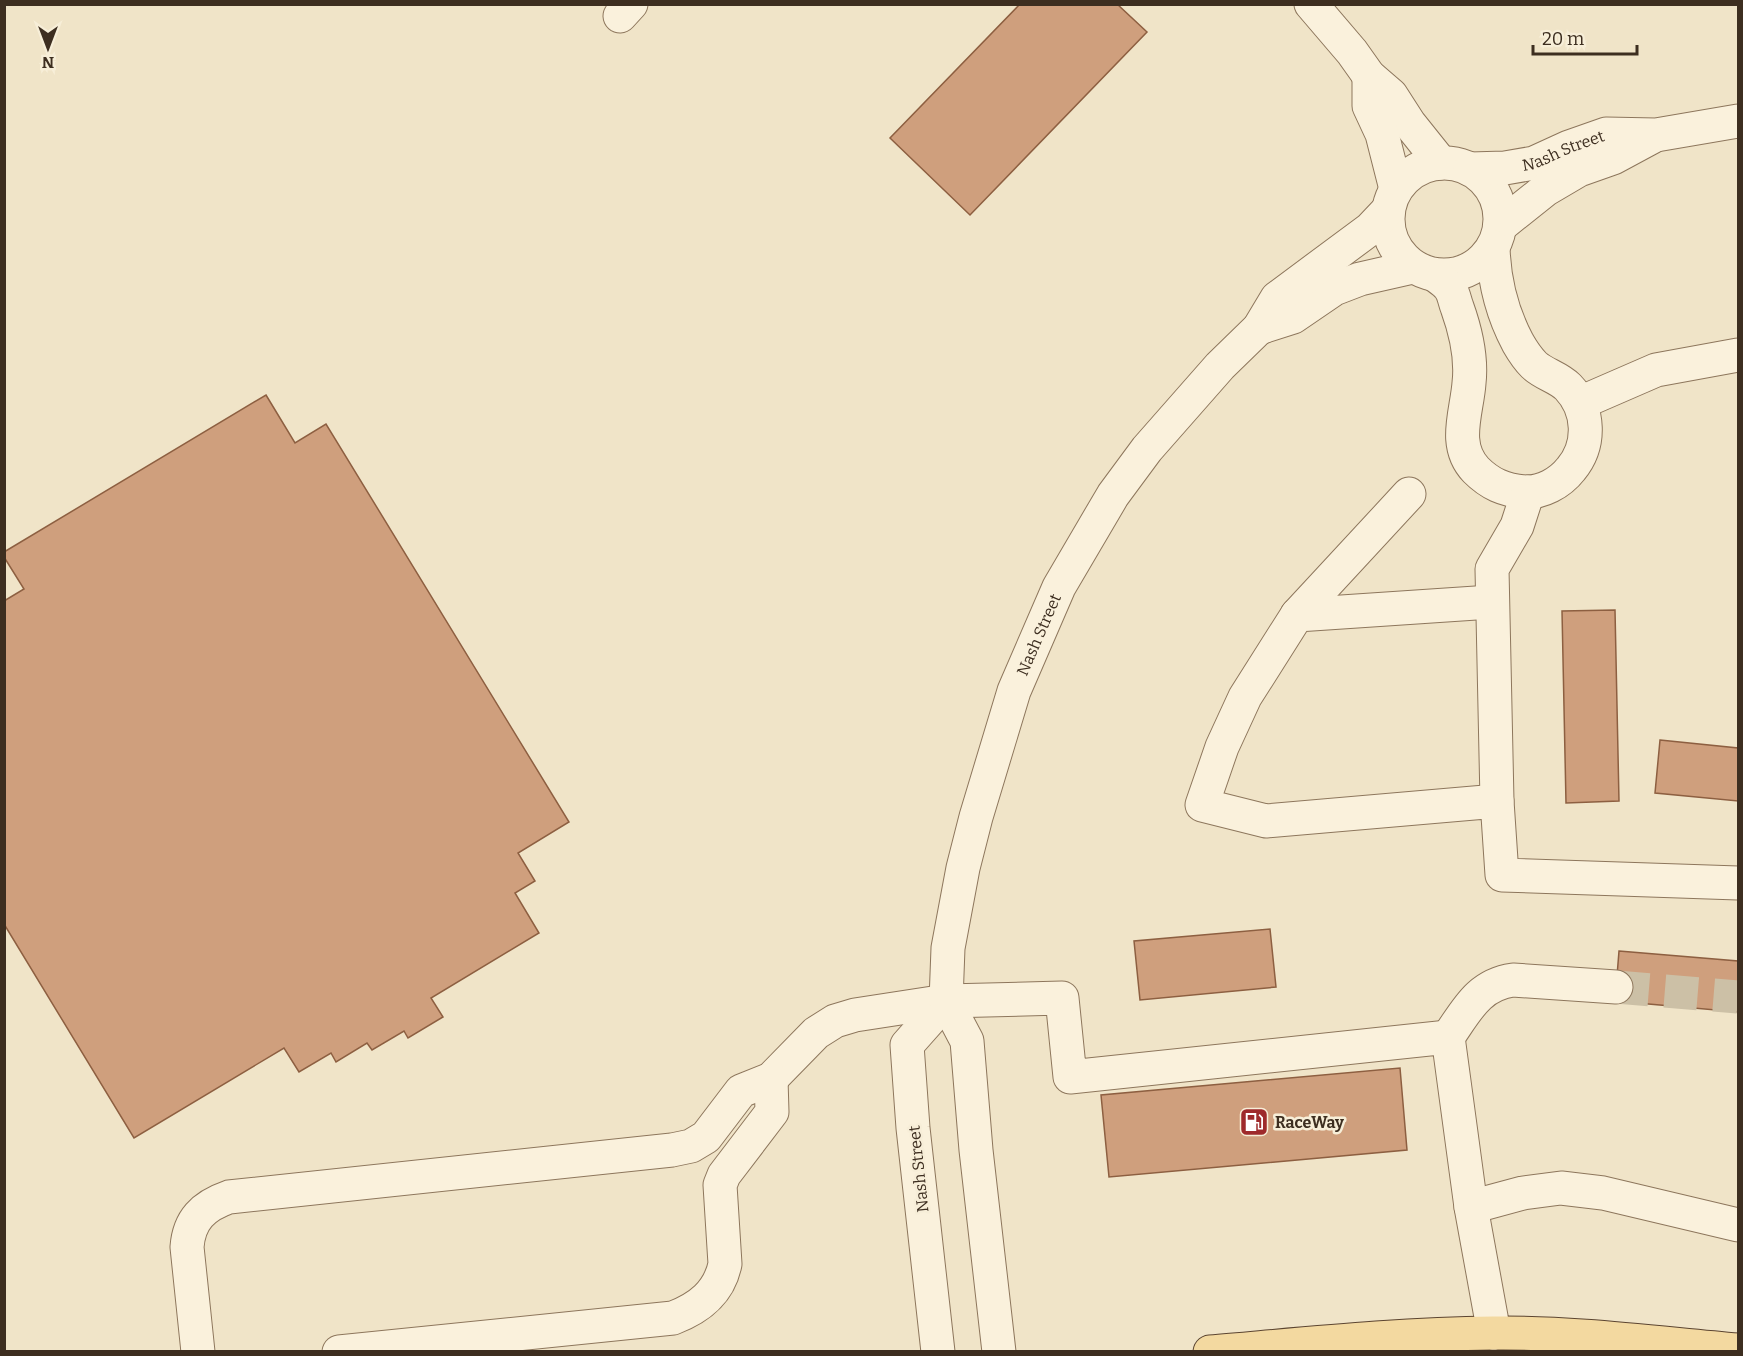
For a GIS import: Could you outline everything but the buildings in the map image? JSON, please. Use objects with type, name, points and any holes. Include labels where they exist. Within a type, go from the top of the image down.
[{"type":"main road","points":[[1210,1352],[1419,1336],[1494,1333],[1587,1337],[1738,1350]]},
{"type":"street","points":[[1311,4],[1352,52],[1368,76],[1391,94],[1409,123],[1456,166],[1484,180],[1494,193],[1500,210],[1493,268],[1509,325],[1519,346],[1535,366],[1567,387],[1580,403],[1586,422],[1585,442],[1578,461],[1565,477],[1548,488],[1528,492],[1507,490],[1488,481],[1474,467],[1464,449],[1462,428],[1470,382],[1468,347],[1462,320],[1451,290],[1401,256],[1392,242],[1388,226],[1392,200],[1382,135],[1369,106],[1368,76]]},
{"type":"street","name":"Nash Street","points":[[1456,166],[1505,168],[1534,163],[1606,134],[1656,135],[1738,121]]},
{"type":"street","name":"Nash Street","points":[[1496,237],[1545,190],[1579,170],[1612,158],[1656,135]]},
{"type":"street","points":[[1392,200],[1408,176],[1423,166],[1456,166]]},
{"type":"street","name":"Nash Street","points":[[999,1352],[976,1150],[967,1041],[946,1001],[948,948],[963,868],[1014,691],[1059,587],[1113,495],[1147,449],[1220,366],[1259,328],[1277,298],[1370,229],[1392,200]]},
{"type":"street","points":[[1424,271],[1451,275],[1468,270],[1482,261],[1496,237]]},
{"type":"street","name":"Nash Street","points":[[1259,328],[1293,317],[1334,288],[1360,279],[1424,271]]},
{"type":"street","points":[[1580,403],[1656,370],[1738,355]]},
{"type":"street","points":[[1528,492],[1517,526],[1492,569],[1497,801],[1502,875],[1738,883]]},
{"type":"street","points":[[1409,494],[1298,615],[1245,697],[1222,747],[1202,805],[1266,821],[1497,801]]},
{"type":"street","points":[[1298,615],[1491,602]]},
{"type":"street","points":[[1494,1333],[1471,1207],[1448,1037],[1476,997],[1500,982],[1513,980],[1616,987]]},
{"type":"street","points":[[198,1352],[187,1247],[188,1235],[200,1213],[214,1202],[229,1197],[672,1150],[691,1146],[706,1137],[741,1090],[771,1078],[816,1033],[836,1021],[855,1015],[946,1001],[1062,998],[1070,1077],[1448,1037]]},
{"type":"street","name":"Nash Street","points":[[938,1352],[913,1128],[907,1046],[946,1001]]},
{"type":"street","points":[[720,1185],[724,1175],[772,1112],[771,1078]]},
{"type":"street","points":[[339,1352],[673,1318],[703,1303],[723,1276],[725,1264],[720,1185],[717,1175],[704,1160],[694,1154],[672,1150]]},
{"type":"street","points":[[1471,1207],[1523,1193],[1561,1188],[1603,1193],[1738,1225]]},
{"type":"tunnel","points":[[1616,987],[1738,997]]},
{"type":"place","name":"RaceWay","points":[[1254,1122]]}]
